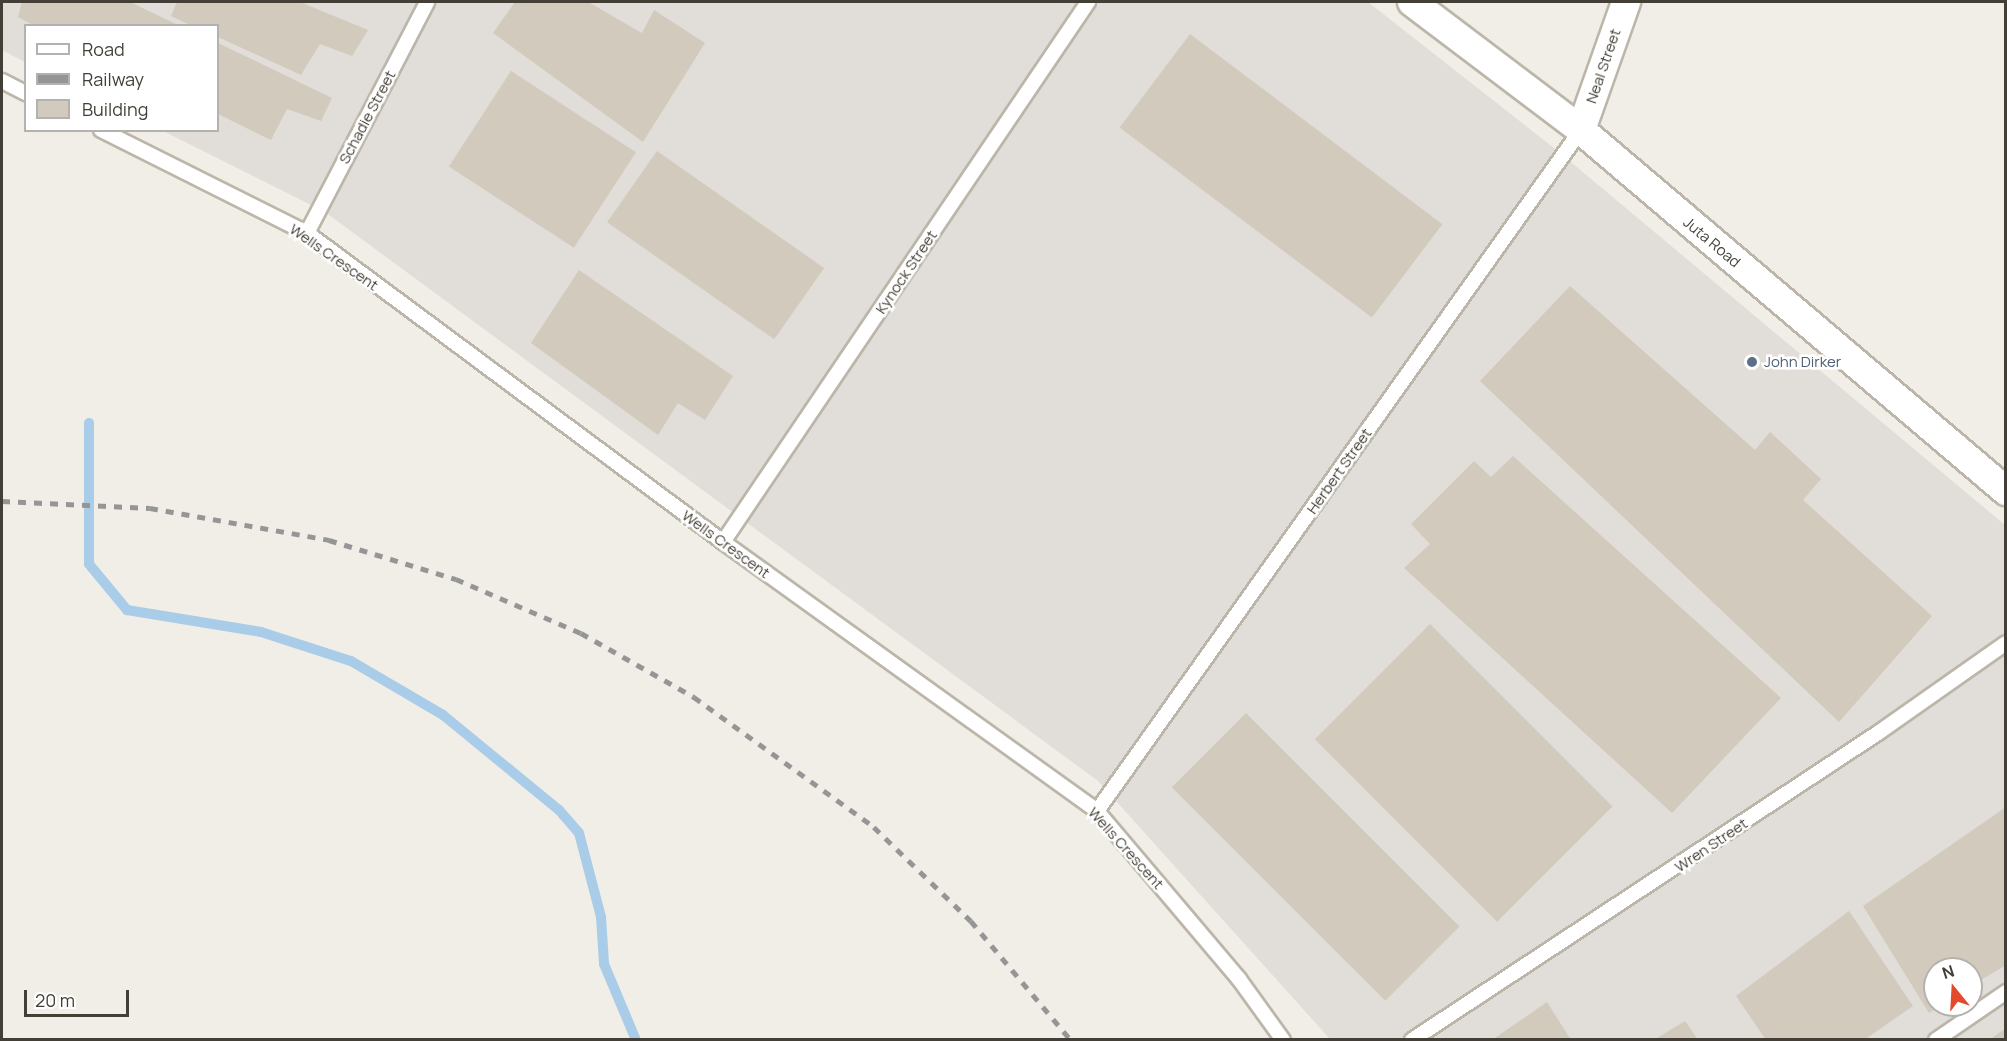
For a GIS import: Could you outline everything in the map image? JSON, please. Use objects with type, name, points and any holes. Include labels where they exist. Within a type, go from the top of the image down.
[{"type":"street","name":"Juta Road","points":[[1412,2],[1581,130],[2006,491]]},
{"type":"street","name":"Neal Street","points":[[1581,130],[1626,2]]},
{"type":"lane","name":"Schadie Street","points":[[307,233],[428,2]]},
{"type":"lane","name":"Kynock Street","points":[[723,542],[1088,2]]},
{"type":"lane","points":[[2,81],[24,92]]},
{"type":"lane","name":"Herbert Street","points":[[1097,811],[1581,130]]},
{"type":"lane","name":"Wells Crescent","points":[[105,132],[307,233],[723,542],[1097,811],[1239,979],[1283,1040]]},
{"type":"lane","name":"Wren Street","points":[[1412,1040],[1878,733],[2006,642]]},
{"type":"lane","points":[[1936,1040],[2006,992]]},
{"type":"shaded area","points":[[2,2],[1368,2],[1554,148],[2005,525],[2005,1039],[1330,1039],[1098,781],[325,212],[165,132],[219,132],[219,24],[24,24],[24,61],[2,50]]},
{"type":"building","points":[[22,2],[130,2],[176,24],[31,24],[18,17]]},
{"type":"building","points":[[177,2],[300,2],[368,30],[352,56],[320,44],[301,75],[219,37],[219,24],[188,24],[171,16]]},
{"type":"building","points":[[515,2],[588,2],[642,33],[654,10],[705,43],[643,142],[493,33]]},
{"type":"building","points":[[1190,34],[1442,224],[1372,318],[1120,127]]},
{"type":"building","points":[[219,43],[332,98],[321,121],[287,109],[271,140],[219,114]]},
{"type":"building","points":[[511,71],[636,152],[574,248],[449,167]]},
{"type":"building","points":[[657,151],[824,268],[774,339],[607,222]]},
{"type":"building","points":[[579,270],[733,376],[705,420],[678,403],[658,435],[531,343]]},
{"type":"building","points":[[1570,286],[1755,450],[1770,432],[1821,479],[1803,500],[1932,616],[1839,722],[1480,381]]},
{"type":"building","points":[[1513,456],[1781,698],[1672,813],[1404,568],[1430,544],[1411,524],[1474,461],[1491,477]]},
{"type":"building","points":[[1430,624],[1612,806],[1497,922],[1315,739]]},
{"type":"building","points":[[1246,713],[1460,927],[1385,1001],[1172,787]]},
{"type":"building","points":[[2006,807],[2006,965],[1983,979],[1983,957],[1923,957],[1923,1003],[1863,906]]},
{"type":"building","points":[[1849,911],[1913,1006],[1864,1040],[1766,1040],[1736,996]]},
{"type":"building","points":[[1547,1002],[1571,1040],[1492,1040]]},
{"type":"building","points":[[1685,1021],[1698,1040],[1654,1040]]},
{"type":"building","points":[[2006,1028],[2006,1040],[1989,1040]]},
{"type":"waterway","points":[[89,423],[89,564],[127,610],[261,632],[351,661],[443,715],[559,810],[579,833],[601,917],[604,964],[636,1040]]},
{"type":"railway","points":[[2,501],[150,508],[329,540],[456,579],[581,633],[694,697],[874,827],[971,921],[1071,1040]]},
{"type":"place","name":"John Dirker","points":[[1752,362]]}]
